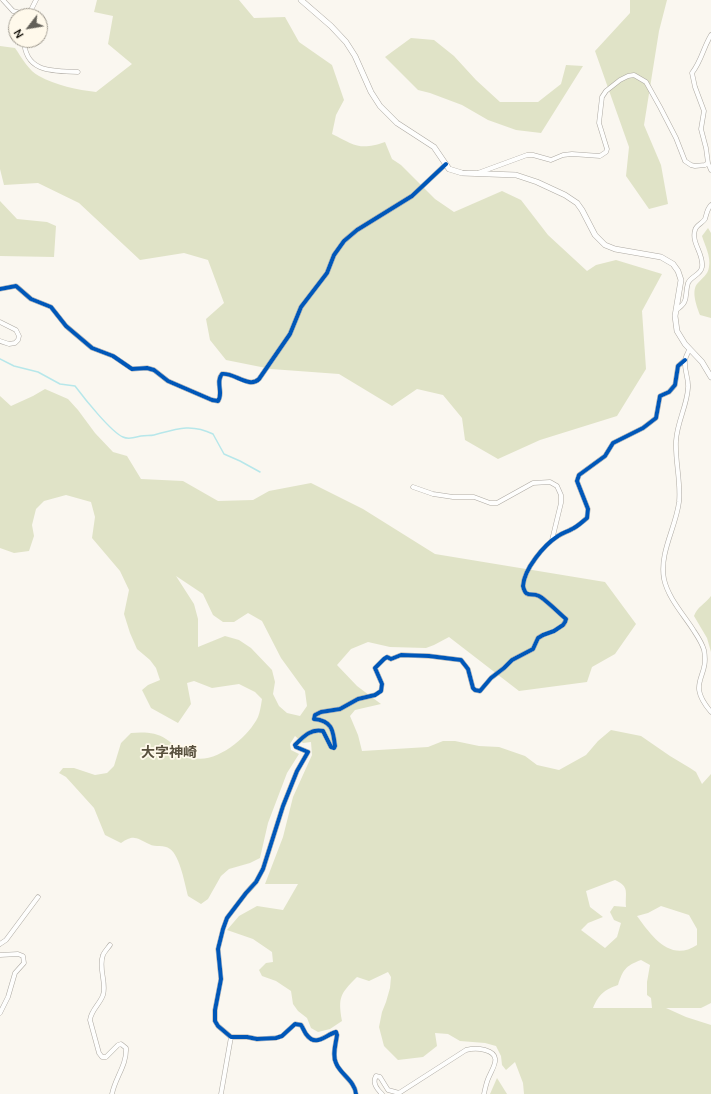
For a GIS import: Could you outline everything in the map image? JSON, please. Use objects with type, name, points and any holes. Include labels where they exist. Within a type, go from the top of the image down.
[{"type":"street","points":[[3,0],[10,8]]},
{"type":"street","points":[[301,0],[331,26],[346,42],[355,56],[371,92],[380,106],[397,123],[434,147],[449,169],[456,172],[476,174],[516,175],[537,182],[565,195],[577,203],[595,235],[605,245],[616,249],[660,257],[669,261],[676,267],[680,277],[680,288],[675,310],[677,331],[689,350],[702,362],[711,378]]},
{"type":"street","points":[[711,35],[702,58],[692,73],[695,87],[704,111],[701,129],[708,163],[711,170]]},
{"type":"street","points":[[24,48],[24,51],[35,65],[40,68],[46,70],[78,72]]},
{"type":"street","points":[[476,174],[527,155],[533,155],[551,160],[563,155],[572,154],[604,155],[607,149],[599,123],[602,97],[612,86],[628,76],[634,76],[646,82],[676,138],[685,161],[696,166],[705,165],[708,163]]},
{"type":"street","points":[[0,289],[13,285],[17,286],[31,299],[51,307],[66,326],[92,348],[113,356],[130,368],[151,369],[168,381],[212,400],[218,401],[221,397],[219,378],[222,374],[228,374],[250,382],[254,382],[258,379],[290,334],[301,307],[327,273],[334,255],[344,241],[357,230],[412,196],[446,164]]},
{"type":"street","points":[[675,310],[683,305],[686,300],[688,282],[701,270],[701,257],[695,239],[695,229],[704,221],[707,209],[711,205]]},
{"type":"street","points":[[0,322],[16,330],[19,336],[16,343],[9,344],[0,341]]},
{"type":"street","points":[[356,1094],[356,1090],[336,1064],[336,1032],[326,1038],[313,1040],[306,1034],[303,1028],[298,1024],[295,1024],[282,1036],[257,1040],[247,1037],[231,1037],[215,1022],[215,1010],[221,979],[218,949],[223,929],[227,918],[246,892],[256,882],[263,869],[283,806],[297,771],[308,752],[296,747],[295,745],[310,732],[316,730],[323,731],[331,747],[334,748],[332,728],[328,723],[314,719],[315,715],[321,712],[340,709],[358,699],[375,695],[381,691],[382,684],[376,672],[376,667],[387,657],[391,659],[401,655],[429,656],[461,660],[468,669],[473,688],[478,691],[483,689],[491,678],[512,660],[533,649],[538,638],[554,631],[566,622],[566,619],[540,596],[526,593],[523,586],[526,575],[537,556],[552,540],[572,529],[587,518],[588,509],[577,481],[579,475],[605,456],[613,443],[643,428],[656,418],[660,396],[669,392],[675,385],[678,366],[685,360],[689,350]]},
{"type":"street","points":[[685,360],[689,387],[679,421],[676,442],[680,483],[679,503],[664,560],[664,578],[667,589],[702,644],[704,657],[703,670],[699,681],[698,690],[702,700],[711,712]]},
{"type":"street","points":[[413,487],[433,494],[453,497],[474,497],[490,503],[498,503],[532,484],[550,482],[557,486],[561,495],[561,503],[552,540]]},
{"type":"street","points":[[0,944],[4,942],[38,897]]},
{"type":"street","points":[[110,945],[103,955],[102,968],[104,990],[90,1015],[90,1020],[99,1053],[102,1056],[106,1057],[121,1044],[126,1048],[125,1064],[114,1085],[112,1094]]},
{"type":"street","points":[[0,955],[18,954],[23,956],[24,963],[15,973],[8,997],[0,1013]]},
{"type":"street","points":[[221,1094],[231,1037]]},
{"type":"street","points":[[382,1094],[376,1087],[376,1076],[380,1077],[388,1090],[398,1093],[466,1050],[472,1048],[488,1051],[494,1055],[495,1058],[495,1064],[484,1094]]},
{"type":"green space","points":[[97,0],[239,0],[254,18],[285,17],[299,42],[332,65],[344,100],[336,115],[332,134],[357,146],[376,145],[385,142],[392,159],[401,165],[435,199],[454,212],[502,191],[521,200],[548,235],[587,271],[596,265],[616,260],[662,274],[642,311],[646,369],[617,416],[540,440],[498,459],[465,440],[462,418],[443,395],[417,389],[392,406],[339,374],[271,369],[226,360],[210,340],[206,319],[224,303],[208,260],[184,253],[140,260],[79,203],[38,183],[4,185],[0,169],[0,46],[15,48],[32,71],[45,79],[67,87],[96,92],[132,64],[108,44],[113,16],[94,12]]},
{"type":"green space","points":[[630,0],[667,0],[659,31],[644,125],[661,165],[668,204],[649,209],[626,176],[629,147],[595,51],[630,13]]},
{"type":"green space","points":[[411,38],[434,40],[454,56],[476,80],[500,102],[538,102],[561,84],[566,65],[583,66],[541,133],[516,130],[488,120],[462,105],[418,90],[385,57]]},
{"type":"green space","points":[[0,201],[17,219],[47,222],[56,226],[54,257],[0,256]]},
{"type":"green space","points":[[708,228],[711,233],[711,318],[700,315],[696,304],[695,295],[695,287],[706,274],[709,267],[708,255],[702,236]]},
{"type":"green space","points":[[45,389],[68,399],[95,433],[113,452],[127,456],[141,479],[183,481],[218,501],[253,500],[269,491],[311,483],[363,509],[435,554],[605,582],[636,624],[615,654],[592,667],[587,682],[519,691],[449,637],[426,648],[390,647],[368,642],[351,649],[337,665],[357,686],[381,704],[355,710],[350,716],[358,735],[362,751],[428,747],[443,741],[455,741],[479,746],[499,747],[525,756],[537,765],[559,770],[586,755],[598,741],[611,730],[641,736],[696,772],[702,784],[711,774],[711,1003],[701,1008],[666,1008],[686,1017],[711,1025],[711,1094],[524,1094],[523,1083],[515,1062],[506,1070],[502,1065],[501,1056],[496,1046],[485,1043],[460,1041],[448,1034],[435,1033],[437,1046],[423,1057],[398,1060],[384,1046],[379,1027],[390,988],[391,977],[388,972],[369,981],[357,977],[342,996],[340,1006],[342,1021],[330,1029],[318,1032],[311,1028],[307,1018],[298,1011],[293,1004],[291,991],[276,981],[262,976],[259,970],[266,963],[273,962],[272,952],[253,939],[227,930],[239,916],[257,906],[283,910],[298,884],[265,884],[283,837],[293,797],[312,755],[311,742],[303,743],[295,736],[290,744],[291,750],[299,754],[287,773],[268,823],[260,858],[250,863],[229,869],[221,876],[208,899],[201,904],[188,896],[177,858],[170,849],[154,846],[135,838],[121,843],[105,835],[94,808],[66,777],[59,773],[63,768],[74,768],[95,775],[107,773],[114,766],[121,743],[131,733],[158,735],[169,741],[188,756],[197,759],[208,758],[228,749],[246,734],[259,715],[262,699],[255,692],[239,684],[212,688],[194,681],[187,683],[191,704],[178,723],[151,708],[142,690],[148,685],[160,680],[156,668],[150,660],[137,649],[130,633],[124,614],[129,590],[120,571],[92,538],[95,517],[91,502],[66,495],[44,501],[36,509],[32,525],[34,536],[29,551],[14,553],[0,548],[0,396],[11,406]],"holes":[[[176,576],[203,594],[213,615],[223,622],[234,622],[248,613],[262,621],[281,658],[305,691],[307,706],[300,716],[287,713],[279,706],[273,694],[275,682],[272,670],[251,648],[239,640],[225,636],[198,647],[198,619],[194,604]],[[615,880],[623,885],[626,890],[626,907],[614,906],[610,912],[614,920],[621,923],[617,937],[605,948],[581,930],[588,923],[603,917],[590,907],[586,891]],[[661,906],[689,915],[697,929],[697,945],[687,950],[678,951],[670,949],[662,944],[648,931],[637,916],[648,913]],[[641,960],[650,965],[647,982],[647,995],[651,998],[652,1008],[593,1008],[600,996],[609,989],[618,985],[625,969]]]},
{"type":"green space","points":[[711,596],[711,652],[707,638],[694,616],[697,610]]},
{"type":"green space","points":[[497,1078],[507,1094],[490,1094]]},
{"type":"waterway","points":[[0,359],[14,366],[38,372],[60,384],[75,386],[105,422],[118,434],[125,438],[152,435],[184,428],[198,429],[213,434],[224,454],[260,472]]},
{"type":"cycle path","points":[[0,289],[16,286],[31,299],[51,307],[66,326],[92,348],[113,356],[132,369],[147,368],[154,370],[168,381],[212,400],[218,401],[220,398],[219,380],[222,374],[231,375],[251,382],[255,382],[259,379],[290,334],[301,307],[327,273],[334,255],[344,241],[357,230],[412,196],[446,164]]},
{"type":"cycle path","points":[[356,1094],[353,1085],[338,1067],[335,1060],[334,1053],[337,1035],[336,1032],[321,1039],[313,1040],[306,1034],[301,1025],[295,1024],[282,1036],[276,1038],[257,1039],[247,1037],[231,1037],[218,1026],[215,1021],[215,1010],[221,979],[218,949],[223,929],[227,918],[256,882],[263,869],[283,806],[297,771],[308,752],[296,747],[295,745],[311,732],[319,730],[323,731],[331,747],[334,748],[335,746],[331,728],[325,722],[314,719],[315,715],[321,712],[340,709],[358,699],[375,695],[381,691],[382,684],[375,668],[387,657],[391,659],[401,655],[429,656],[461,660],[468,669],[473,688],[480,691],[491,678],[512,660],[533,649],[538,638],[563,625],[566,619],[549,603],[539,596],[527,594],[524,590],[524,579],[527,572],[541,551],[547,545],[558,536],[576,527],[587,518],[588,509],[577,481],[579,475],[605,456],[613,443],[643,428],[656,418],[660,396],[669,392],[675,385],[678,366],[685,360]]},
{"type":"district","name":"大字神崎","points":[[169,753]]}]
